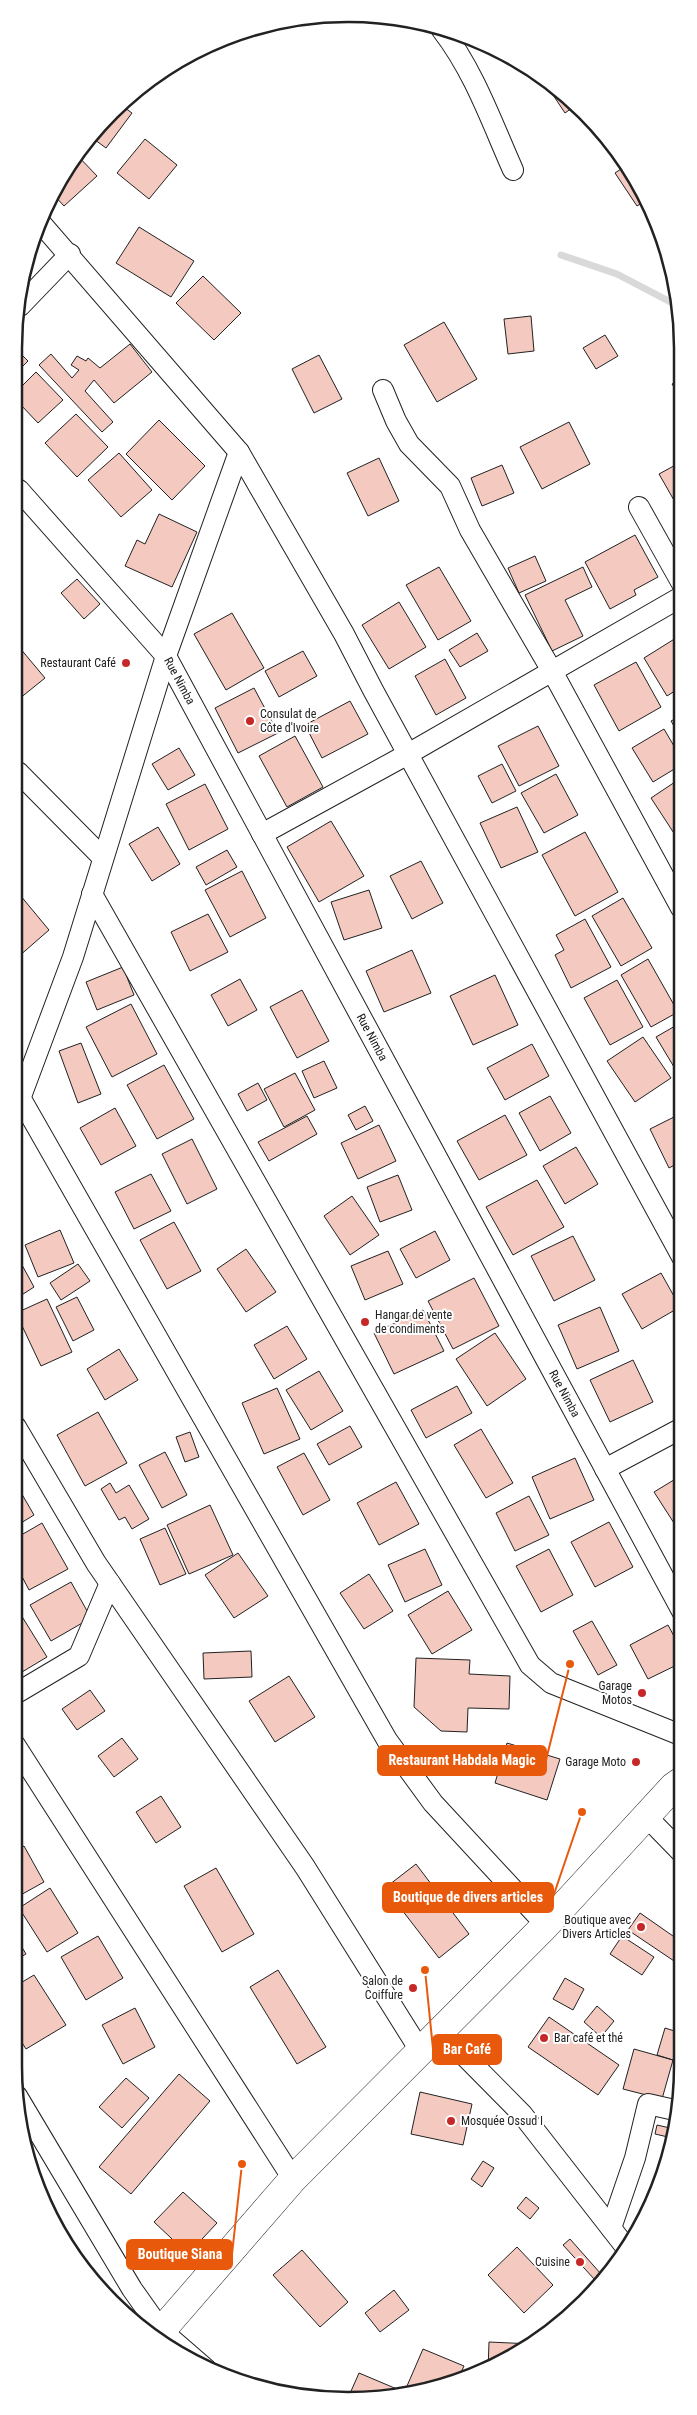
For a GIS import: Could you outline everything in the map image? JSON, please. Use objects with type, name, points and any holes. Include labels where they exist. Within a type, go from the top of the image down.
[{"type":"street","points":[[449,39],[456,47],[473,82],[513,170]]},
{"type":"street","points":[[46,228],[239,452],[344,634],[674,1242]]},
{"type":"street","points":[[26,300],[70,254]]},
{"type":"street","points":[[383,390],[396,421],[409,444],[450,486],[470,530],[552,671],[674,895]]},
{"type":"street","points":[[22,1088],[73,957],[166,656],[239,452]]},
{"type":"street","name":"Rue Nimba","points":[[22,493],[166,656],[674,1598]]},
{"type":"street","points":[[639,507],[674,570]]},
{"type":"street","points":[[262,834],[408,754],[674,601]]},
{"type":"street","points":[[22,776],[103,858]]},
{"type":"street","points":[[92,894],[530,1665],[550,1683],[674,1732]]},
{"type":"street","points":[[22,1105],[387,1740],[433,1803],[546,1925]]},
{"type":"street","points":[[605,1469],[674,1432]]},
{"type":"street","points":[[22,1437],[110,1583],[305,1867],[421,2052]]},
{"type":"street","points":[[22,1690],[79,1656],[110,1583]]},
{"type":"street","points":[[22,1756],[293,2179]]},
{"type":"street","points":[[160,2332],[293,2179],[546,1925],[674,1786]]},
{"type":"street","points":[[646,1816],[674,1845]]},
{"type":"street","points":[[440,2032],[522,2114],[623,2243]]},
{"type":"street","points":[[611,2228],[635,2158],[648,2104],[672,2109]]},
{"type":"street","points":[[25,2110],[155,2329]]},
{"type":"building","points":[[553,95],[570,109],[565,113]]},
{"type":"building","points":[[127,109],[132,113],[106,148],[97,141]]},
{"type":"building","points":[[145,139],[177,165],[149,199],[117,173]]},
{"type":"building","points":[[82,160],[97,176],[64,206],[58,200]]},
{"type":"building","points":[[621,169],[641,204],[637,206],[615,173]]},
{"type":"building","points":[[139,227],[194,261],[171,297],[116,263]]},
{"type":"building","points":[[203,276],[241,313],[214,340],[176,303]]},
{"type":"building","points":[[531,316],[534,351],[508,354],[504,319]]},
{"type":"building","points":[[444,322],[477,379],[437,402],[404,345]]},
{"type":"building","points":[[605,335],[618,356],[596,369],[583,348]]},
{"type":"building","points":[[130,344],[152,372],[114,403],[94,380],[85,391],[113,422],[102,432],[39,365],[51,354],[72,378],[79,370],[71,365],[77,356],[86,361],[88,358],[100,368]]},
{"type":"building","points":[[22,355],[28,361],[22,367]]},
{"type":"building","points":[[319,355],[342,399],[314,413],[292,369]]},
{"type":"building","points":[[36,372],[63,400],[38,423],[22,406],[22,386]]},
{"type":"building","points":[[76,414],[108,447],[77,477],[45,443]]},
{"type":"building","points":[[159,420],[205,466],[172,500],[126,454]]},
{"type":"building","points":[[569,422],[590,464],[542,489],[520,447]]},
{"type":"building","points":[[119,453],[152,490],[121,517],[88,480]]},
{"type":"building","points":[[379,458],[399,501],[368,516],[347,473]]},
{"type":"building","points":[[502,465],[514,493],[482,506],[471,478]]},
{"type":"building","points":[[674,466],[674,500],[659,474]]},
{"type":"building","points":[[159,514],[197,532],[172,587],[125,566],[137,540],[145,544]]},
{"type":"building","points":[[635,535],[658,577],[634,590],[636,595],[610,609],[585,562]]},
{"type":"building","points":[[535,556],[546,581],[519,593],[508,568]]},
{"type":"building","points":[[439,567],[471,621],[438,640],[406,585]]},
{"type":"building","points":[[583,567],[592,587],[565,600],[583,636],[552,651],[525,595]]},
{"type":"building","points":[[77,579],[100,604],[84,619],[61,593]]},
{"type":"building","points":[[399,602],[426,647],[389,669],[362,625]]},
{"type":"building","points":[[232,613],[264,668],[226,690],[194,634]]},
{"type":"building","points":[[477,633],[488,651],[460,667],[449,650]]},
{"type":"building","points":[[674,639],[674,692],[667,696],[644,658]]},
{"type":"building","points":[[22,651],[45,678],[22,697]]},
{"type":"building","points":[[303,651],[317,676],[279,697],[265,671]]},
{"type":"building","points":[[445,659],[466,698],[436,715],[415,676]]},
{"type":"building","points":[[636,662],[661,707],[619,731],[594,685]]},
{"type":"building","points":[[254,688],[278,733],[238,753],[215,708]]},
{"type":"building","points":[[350,701],[368,734],[322,758],[305,725]]},
{"type":"building","points":[[538,726],[559,766],[519,786],[498,746]]},
{"type":"building","points":[[664,729],[674,746],[674,769],[653,782],[632,748]]},
{"type":"building","points":[[295,736],[323,787],[287,807],[259,756]]},
{"type":"building","points":[[179,748],[195,775],[168,790],[152,764]]},
{"type":"building","points":[[502,764],[516,791],[492,803],[478,776]]},
{"type":"building","points":[[556,774],[578,815],[544,833],[521,793]]},
{"type":"building","points":[[674,783],[674,833],[651,798]]},
{"type":"building","points":[[205,784],[228,829],[189,850],[166,804]]},
{"type":"building","points":[[517,807],[538,852],[501,868],[480,823]]},
{"type":"building","points":[[331,821],[364,876],[319,902],[287,847]]},
{"type":"building","points":[[158,827],[180,864],[152,881],[129,844]]},
{"type":"building","points":[[585,832],[618,892],[575,916],[542,855]]},
{"type":"building","points":[[227,850],[237,867],[206,885],[196,867]]},
{"type":"building","points":[[421,861],[443,903],[412,919],[390,876]]},
{"type":"building","points":[[242,871],[266,918],[230,937],[205,890]]},
{"type":"building","points":[[369,890],[382,928],[344,940],[331,902]]},
{"type":"building","points":[[22,897],[49,930],[22,954]]},
{"type":"building","points":[[623,898],[652,948],[621,966],[592,916]]},
{"type":"building","points":[[208,914],[228,952],[190,971],[171,932]]},
{"type":"building","points":[[585,919],[611,967],[571,988],[555,955],[564,950],[556,935]]},
{"type":"building","points":[[412,950],[431,993],[384,1012],[366,971]]},
{"type":"building","points":[[648,959],[674,1005],[674,1014],[651,1027],[621,975]]},
{"type":"building","points":[[123,967],[134,995],[97,1010],[86,982]]},
{"type":"building","points":[[495,975],[518,1025],[473,1045],[450,996]]},
{"type":"building","points":[[240,979],[257,1010],[228,1026],[211,995]]},
{"type":"building","points":[[617,980],[643,1027],[610,1045],[584,998]]},
{"type":"building","points":[[302,990],[329,1041],[297,1058],[270,1007]]},
{"type":"building","points":[[131,1004],[157,1054],[112,1077],[86,1027]]},
{"type":"building","points":[[674,1027],[674,1067],[656,1037]]},
{"type":"building","points":[[643,1037],[671,1078],[635,1102],[607,1061]]},
{"type":"building","points":[[81,1043],[101,1094],[78,1103],[59,1051]]},
{"type":"building","points":[[532,1044],[549,1076],[505,1100],[487,1068]]},
{"type":"building","points":[[324,1061],[337,1088],[314,1098],[302,1071]]},
{"type":"building","points":[[164,1065],[194,1119],[157,1139],[127,1085]]},
{"type":"building","points":[[295,1073],[315,1110],[284,1127],[264,1089]]},
{"type":"building","points":[[258,1083],[267,1100],[247,1111],[238,1094]]},
{"type":"building","points":[[550,1096],[571,1133],[540,1151],[519,1113]]},
{"type":"building","points":[[365,1106],[373,1121],[356,1130],[348,1115]]},
{"type":"building","points":[[115,1108],[136,1146],[101,1165],[80,1128]]},
{"type":"building","points":[[505,1115],[527,1155],[479,1180],[457,1141]]},
{"type":"building","points":[[307,1116],[317,1134],[269,1161],[258,1142]]},
{"type":"building","points":[[674,1117],[674,1165],[669,1168],[650,1129]]},
{"type":"building","points":[[379,1125],[396,1161],[358,1179],[341,1143]]},
{"type":"building","points":[[192,1139],[217,1189],[187,1204],[162,1154]]},
{"type":"building","points":[[576,1147],[598,1184],[565,1204],[543,1166]]},
{"type":"building","points":[[151,1174],[171,1211],[134,1229],[115,1192]]},
{"type":"building","points":[[398,1175],[412,1210],[380,1222],[367,1187]]},
{"type":"building","points":[[537,1180],[564,1227],[513,1255],[486,1207]]},
{"type":"building","points":[[352,1196],[379,1235],[350,1255],[324,1216]]},
{"type":"building","points":[[174,1222],[201,1271],[167,1289],[140,1240]]},
{"type":"building","points":[[60,1230],[74,1263],[38,1277],[25,1245]]},
{"type":"building","points":[[435,1231],[450,1260],[416,1278],[400,1249]]},
{"type":"building","points":[[573,1236],[595,1280],[554,1301],[531,1256]]},
{"type":"building","points":[[246,1249],[276,1292],[246,1312],[217,1269]]},
{"type":"building","points":[[388,1251],[403,1284],[365,1300],[351,1266]]},
{"type":"building","points":[[78,1264],[90,1281],[61,1300],[50,1283]]},
{"type":"building","points":[[22,1265],[34,1287],[22,1295]]},
{"type":"building","points":[[661,1273],[674,1296],[674,1310],[642,1329],[622,1294]]},
{"type":"building","points":[[474,1278],[499,1326],[453,1349],[428,1301]]},
{"type":"building","points":[[77,1297],[94,1330],[73,1341],[56,1307]]},
{"type":"building","points":[[47,1299],[72,1352],[41,1366],[22,1326],[22,1310]]},
{"type":"building","points":[[600,1307],[619,1351],[577,1369],[558,1325]]},
{"type":"building","points":[[423,1310],[444,1351],[394,1374],[374,1333]]},
{"type":"building","points":[[287,1326],[307,1359],[274,1379],[254,1345]]},
{"type":"building","points":[[495,1333],[526,1379],[487,1406],[456,1359]]},
{"type":"building","points":[[119,1349],[138,1380],[105,1400],[87,1369]]},
{"type":"building","points":[[633,1360],[653,1402],[610,1422],[590,1380]]},
{"type":"building","points":[[319,1371],[343,1411],[311,1430],[286,1390]]},
{"type":"building","points":[[457,1386],[472,1413],[426,1438],[411,1410]]},
{"type":"building","points":[[277,1388],[300,1439],[264,1454],[242,1403]]},
{"type":"building","points":[[98,1412],[127,1463],[85,1486],[57,1435]]},
{"type":"building","points":[[350,1426],[362,1447],[329,1465],[317,1444]]},
{"type":"building","points":[[481,1429],[513,1483],[486,1498],[454,1445]]},
{"type":"building","points":[[190,1432],[199,1457],[185,1462],[176,1437]]},
{"type":"building","points":[[165,1452],[187,1495],[162,1508],[139,1465]]},
{"type":"building","points":[[304,1453],[330,1500],[303,1515],[277,1467]]},
{"type":"building","points":[[575,1458],[594,1500],[550,1519],[532,1477]]},
{"type":"building","points":[[674,1480],[674,1523],[654,1492]]},
{"type":"building","points":[[396,1482],[419,1524],[379,1545],[357,1503]]},
{"type":"building","points":[[110,1483],[116,1493],[129,1485],[149,1519],[132,1529],[125,1517],[119,1520],[101,1489]]},
{"type":"building","points":[[22,1494],[34,1515],[22,1522]]},
{"type":"building","points":[[529,1496],[549,1535],[515,1551],[496,1513]]},
{"type":"building","points":[[210,1505],[233,1555],[189,1574],[167,1525]]},
{"type":"building","points":[[609,1522],[633,1567],[595,1587],[571,1542]]},
{"type":"building","points":[[42,1523],[68,1569],[29,1590],[22,1577],[22,1535]]},
{"type":"building","points":[[165,1528],[186,1574],[160,1585],[140,1539]]},
{"type":"building","points":[[425,1549],[442,1585],[405,1602],[388,1565]]},
{"type":"building","points":[[549,1549],[573,1595],[541,1612],[516,1566]]},
{"type":"building","points":[[238,1553],[268,1596],[234,1618],[205,1575]]},
{"type":"building","points":[[369,1574],[393,1611],[364,1629],[340,1593]]},
{"type":"building","points":[[71,1582],[91,1618],[51,1641],[30,1605]]},
{"type":"building","points":[[448,1591],[472,1630],[432,1654],[408,1615]]},
{"type":"building","points":[[22,1616],[47,1657],[22,1672]]},
{"type":"building","points":[[592,1621],[617,1665],[598,1675],[573,1631]]},
{"type":"building","points":[[668,1625],[674,1636],[674,1666],[648,1679],[630,1645]]},
{"type":"building","points":[[251,1651],[252,1677],[204,1679],[203,1653]]},
{"type":"building","points":[[416,1658],[470,1660],[469,1674],[510,1676],[509,1709],[468,1708],[467,1732],[441,1731],[414,1707]]},
{"type":"building","points":[[289,1676],[315,1717],[275,1742],[249,1701]]},
{"type":"building","points":[[90,1690],[105,1711],[77,1730],[62,1709]]},
{"type":"building","points":[[122,1738],[138,1759],[114,1777],[98,1756]]},
{"type":"building","points":[[507,1743],[560,1759],[547,1800],[495,1783]]},
{"type":"building","points":[[161,1796],[181,1827],[156,1843],[136,1812]]},
{"type":"building","points":[[24,1846],[44,1882],[22,1894],[22,1847]]},
{"type":"building","points":[[416,1864],[469,1934],[439,1958],[385,1888]]},
{"type":"building","points":[[216,1868],[254,1934],[222,1952],[184,1886]]},
{"type":"building","points":[[50,1888],[78,1933],[47,1952],[22,1913],[22,1906]]},
{"type":"building","points":[[640,1913],[674,1937],[674,1961],[628,1930]]},
{"type":"building","points":[[98,1936],[123,1978],[86,2000],[61,1957]]},
{"type":"building","points":[[622,1936],[654,1957],[642,1975],[610,1954]]},
{"type":"building","points":[[22,1947],[26,1954],[22,1956]]},
{"type":"building","points":[[278,1970],[326,2047],[297,2064],[250,1987]]},
{"type":"building","points":[[34,1975],[66,2025],[26,2049],[22,2043],[22,1982]]},
{"type":"building","points":[[565,1978],[584,1989],[573,2010],[553,1999]]},
{"type":"building","points":[[597,2006],[614,2021],[601,2037],[584,2022]]},
{"type":"building","points":[[135,2008],[155,2047],[123,2064],[102,2025]]},
{"type":"building","points":[[549,2017],[619,2065],[598,2095],[528,2047]]},
{"type":"building","points":[[665,2028],[674,2031],[673,2060],[657,2055]]},
{"type":"building","points":[[634,2049],[673,2060],[662,2099],[623,2089]]},
{"type":"building","points":[[179,2074],[210,2101],[131,2194],[99,2167]]},
{"type":"building","points":[[126,2078],[149,2098],[122,2128],[99,2107]]},
{"type":"building","points":[[420,2092],[472,2104],[463,2145],[411,2134]]},
{"type":"building","points":[[657,2125],[668,2128],[666,2137],[655,2134]]},
{"type":"building","points":[[483,2161],[494,2168],[482,2187],[471,2179]]},
{"type":"building","points":[[183,2192],[217,2223],[188,2254],[154,2222]]},
{"type":"building","points":[[526,2197],[539,2208],[530,2219],[517,2208]]},
{"type":"building","points":[[570,2239],[600,2273],[595,2280],[563,2245]]},
{"type":"building","points":[[517,2247],[553,2285],[524,2313],[488,2275]]},
{"type":"building","points":[[302,2250],[348,2302],[320,2327],[273,2275]]},
{"type":"building","points":[[394,2290],[409,2310],[380,2332],[365,2313]]},
{"type":"building","points":[[489,2342],[521,2343],[512,2349],[488,2361]]},
{"type":"building","points":[[423,2349],[464,2366],[461,2372],[433,2381],[407,2386]]},
{"type":"building","points":[[359,2373],[397,2389],[370,2392],[351,2392]]},
{"type":"waterway","points":[[561,255],[617,274],[671,302]]},
{"type":"place","name":"Restaurant Café","points":[[126,663]]},
{"type":"place","name":"Consulat de Côte d'Ivoire","points":[[250,721]]},
{"type":"place","name":"Hangar de vente de condiments","points":[[365,1322]]},
{"type":"place","name":"Restaurant Habdala Magic","points":[[570,1664]]},
{"type":"place","name":"Garage Motos","points":[[642,1693]]},
{"type":"place","name":"Garage Moto","points":[[636,1762]]},
{"type":"place","name":"Boutique de divers articles","points":[[582,1812]]},
{"type":"place","name":"Boutique avec Divers Articles","points":[[641,1927]]},
{"type":"place","name":"Bar Café","points":[[425,1970]]},
{"type":"place","name":"Salon de Coiffure","points":[[413,1988]]},
{"type":"place","name":"Bar café et thé","points":[[544,2038]]},
{"type":"place","name":"Mosquée Ossud I","points":[[451,2121]]},
{"type":"place","name":"Boutique Siana","points":[[242,2164]]},
{"type":"place","name":"Cuisine","points":[[580,2262]]}]
